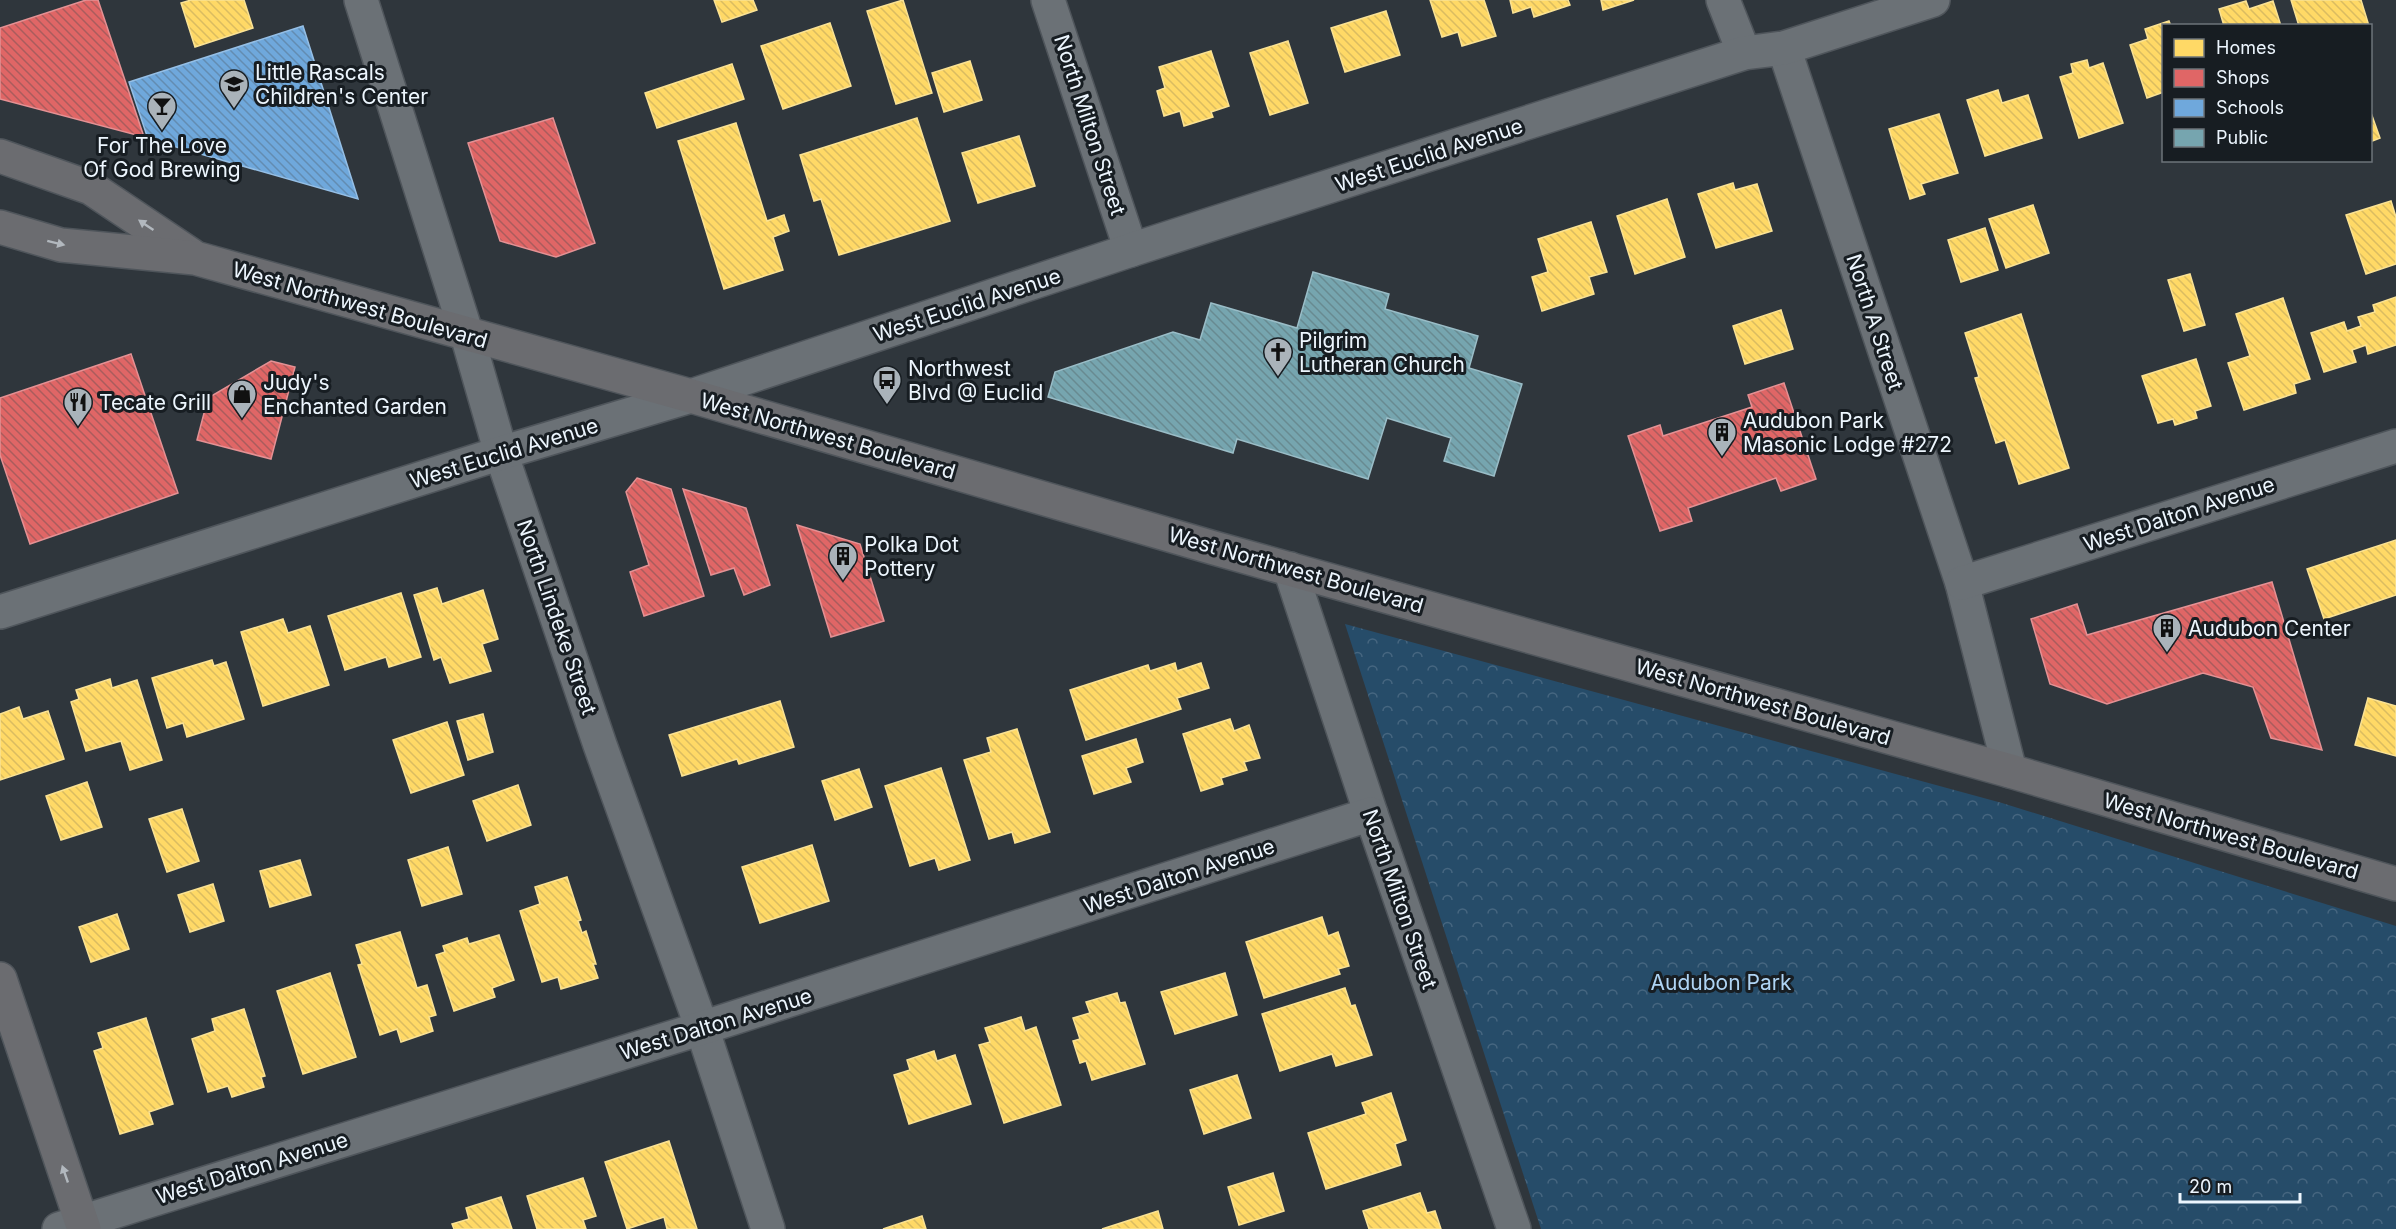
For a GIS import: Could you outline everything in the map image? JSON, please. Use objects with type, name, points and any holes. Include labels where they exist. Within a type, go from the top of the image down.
[{"type":"main road","name":"West Northwest Boulevard","points":[[0,156],[91,188],[195,258]]},
{"type":"main road","name":"West Northwest Boulevard","points":[[0,227],[61,245],[195,258],[691,396],[2010,771],[2396,884]]},
{"type":"main road","points":[[0,980],[75,1226]]},
{"type":"street","name":"North Lindeke Street","points":[[360,0],[467,335],[501,453],[600,746],[702,1028],[768,1229]]},
{"type":"street","name":"North Milton Street","points":[[1048,0],[1131,250]]},
{"type":"street","points":[[1723,0],[1744,53]]},
{"type":"street","name":"West Euclid Avenue","points":[[0,612],[501,453],[691,396],[1131,250],[1744,53],[1784,48],[1933,0]]},
{"type":"street","name":"North A Street","points":[[1784,48],[1962,583],[2010,771]]},
{"type":"street","name":"West Dalton Avenue","points":[[1962,583],[2396,446]]},
{"type":"street","name":"North Milton Street","points":[[1290,568],[1371,814],[1514,1229]]},
{"type":"street","name":"West Dalton Avenue","points":[[75,1226],[1371,814]]},
{"type":"green space","name":"Audubon Park","points":[[1345,624],[2002,803],[2396,926],[2396,1229],[1541,1229]]},
{"type":"building: Homes","points":[[191,0],[244,0],[253,28],[195,47],[181,3]]},
{"type":"building: Homes","points":[[714,0],[753,0],[757,10],[722,22]]},
{"type":"building: Homes","points":[[903,0],[932,93],[896,104],[867,11]]},
{"type":"building: Homes","points":[[1430,0],[1484,0],[1496,36],[1462,46],[1458,32],[1442,37]]},
{"type":"building: Homes","points":[[1510,0],[1568,0],[1570,5],[1534,17],[1531,7],[1513,13]]},
{"type":"building: Homes","points":[[1601,0],[1634,0],[1603,10]]},
{"type":"building: Homes","points":[[2291,0],[2361,0],[2368,24],[2298,24]]},
{"type":"building: Homes","points":[[2246,1],[2249,9],[2273,1],[2280,24],[2223,24],[2219,9]]},
{"type":"building: Homes","points":[[1386,11],[1400,55],[1345,72],[1331,28]]},
{"type":"building: Homes","points":[[2169,21],[2170,24],[2162,24],[2162,93],[2147,98],[2130,45],[2148,39],[2145,29]]},
{"type":"building: Homes","points":[[830,23],[851,86],[783,109],[761,46]]},
{"type":"building: Homes","points":[[1288,41],[1308,103],[1270,115],[1250,53]]},
{"type":"building: Homes","points":[[1211,51],[1229,106],[1211,112],[1213,117],[1184,126],[1180,111],[1164,116],[1157,91],[1165,88],[1159,67]]},
{"type":"building: Homes","points":[[2087,60],[2089,68],[2103,63],[2123,123],[2079,138],[2060,77],[2073,73],[2071,64]]},
{"type":"building: Homes","points":[[970,61],[982,100],[944,112],[932,73]]},
{"type":"building: Homes","points":[[732,64],[744,99],[657,128],[645,93]]},
{"type":"building: Homes","points":[[1998,90],[2002,103],[2028,95],[2042,138],[1985,156],[1967,100]]},
{"type":"building: Homes","points":[[1939,114],[1958,173],[1921,184],[1925,194],[1910,199],[1889,129]]},
{"type":"building: Homes","points":[[2372,116],[2380,138],[2372,141]]},
{"type":"building: Homes","points":[[917,118],[950,221],[839,255],[821,199],[814,201],[800,155]]},
{"type":"building: Homes","points":[[736,123],[767,221],[784,215],[789,231],[773,237],[783,270],[724,289],[678,141]]},
{"type":"building: Homes","points":[[1019,136],[1035,186],[978,203],[962,153]]},
{"type":"building: Homes","points":[[1733,183],[1735,190],[1757,184],[1772,231],[1716,248],[1698,194]]},
{"type":"building: Homes","points":[[1667,199],[1685,257],[1635,274],[1617,216]]},
{"type":"building: Homes","points":[[2391,201],[2396,217],[2396,264],[2366,274],[2346,215]]},
{"type":"building: Homes","points":[[2033,205],[2049,253],[2006,268],[1989,219]]},
{"type":"building: Homes","points":[[1591,222],[1607,272],[1589,277],[1594,294],[1542,311],[1532,277],[1548,272],[1538,239]]},
{"type":"building: Homes","points":[[1985,228],[1998,270],[1961,282],[1948,240]]},
{"type":"building: Homes","points":[[2190,274],[2205,325],[2184,331],[2168,280]]},
{"type":"building: Homes","points":[[2396,297],[2396,345],[2368,354],[2366,345],[2352,350],[2356,362],[2324,372],[2311,333],[2344,322],[2347,331],[2361,326],[2358,317],[2375,312],[2373,305]]},
{"type":"building: Homes","points":[[2283,298],[2310,379],[2294,384],[2296,393],[2244,410],[2228,363],[2250,356],[2236,314]]},
{"type":"building: Homes","points":[[1781,310],[1793,349],[1745,364],[1733,326]]},
{"type":"building: Homes","points":[[2021,314],[2069,468],[2019,484],[2005,440],[1996,443],[1975,378],[1979,377],[1965,333]]},
{"type":"building: Homes","points":[[2196,359],[2211,406],[2195,411],[2197,418],[2175,425],[2173,419],[2158,423],[2142,376]]},
{"type":"building: Homes","points":[[2396,540],[2396,595],[2324,619],[2307,569]]},
{"type":"building: Homes","points":[[437,588],[442,604],[483,590],[498,639],[482,644],[491,671],[450,683],[441,657],[434,660],[414,595]]},
{"type":"building: Homes","points":[[401,593],[421,657],[389,667],[386,657],[345,670],[328,616]]},
{"type":"building: Homes","points":[[283,619],[288,633],[310,626],[329,685],[263,706],[241,632]]},
{"type":"building: Homes","points":[[212,660],[214,666],[226,662],[244,719],[187,737],[183,723],[167,728],[152,678]]},
{"type":"building: Homes","points":[[1175,663],[1177,671],[1201,663],[1209,688],[1177,698],[1181,709],[1086,740],[1070,690],[1148,665],[1150,671]]},
{"type":"building: Homes","points":[[110,679],[112,688],[137,680],[162,760],[130,770],[121,741],[86,751],[71,702],[79,699],[76,690]]},
{"type":"building: Homes","points":[[2368,698],[2396,706],[2396,756],[2355,745]]},
{"type":"building: Homes","points":[[780,701],[794,747],[739,764],[737,759],[682,776],[669,735]]},
{"type":"building: Homes","points":[[19,707],[23,719],[48,711],[64,759],[0,780],[0,714]]},
{"type":"building: Homes","points":[[483,714],[493,752],[468,760],[457,721]]},
{"type":"building: Homes","points":[[1230,719],[1234,731],[1249,725],[1260,758],[1244,762],[1247,770],[1221,778],[1223,784],[1201,791],[1183,734]]},
{"type":"building: Homes","points":[[447,722],[464,775],[411,793],[393,740]]},
{"type":"building: Homes","points":[[1017,729],[1050,832],[1015,843],[1012,832],[989,839],[964,760],[991,752],[987,738]]},
{"type":"building: Homes","points":[[1136,739],[1143,762],[1126,768],[1131,782],[1094,794],[1082,756]]},
{"type":"building: Homes","points":[[941,768],[970,860],[939,870],[935,858],[910,866],[885,786]]},
{"type":"building: Homes","points":[[859,769],[872,807],[835,820],[822,781]]},
{"type":"building: Homes","points":[[87,782],[102,827],[61,840],[46,796]]},
{"type":"building: Homes","points":[[518,785],[531,825],[487,841],[473,801]]},
{"type":"building: Homes","points":[[182,809],[199,861],[167,872],[149,819]]},
{"type":"building: Homes","points":[[812,845],[829,901],[760,923],[742,867]]},
{"type":"building: Homes","points":[[448,847],[462,894],[422,906],[408,860]]},
{"type":"building: Homes","points":[[300,860],[311,895],[270,907],[260,871]]},
{"type":"building: Homes","points":[[567,877],[581,920],[578,921],[582,933],[586,931],[598,978],[561,989],[558,977],[542,982],[520,911],[540,904],[535,887]]},
{"type":"building: Homes","points":[[213,884],[224,921],[190,932],[178,895]]},
{"type":"building: Homes","points":[[117,914],[129,949],[91,962],[79,927]]},
{"type":"building: Homes","points":[[1322,917],[1328,936],[1338,932],[1349,966],[1338,969],[1340,974],[1264,998],[1246,942]]},
{"type":"building: Homes","points":[[400,932],[417,988],[427,985],[436,1015],[429,1017],[433,1031],[401,1042],[397,1029],[380,1035],[358,965],[362,964],[356,945]]},
{"type":"building: Homes","points":[[499,935],[514,980],[492,988],[495,997],[454,1011],[436,955],[445,952],[443,946],[467,938],[469,944]]},
{"type":"building: Homes","points":[[330,973],[356,1057],[303,1074],[277,991]]},
{"type":"building: Homes","points":[[1225,973],[1237,1015],[1175,1034],[1161,992]]},
{"type":"building: Homes","points":[[1345,988],[1351,1006],[1355,1005],[1372,1055],[1336,1066],[1332,1054],[1280,1071],[1262,1014]]},
{"type":"building: Homes","points":[[1117,993],[1120,1003],[1125,1002],[1145,1064],[1092,1080],[1086,1061],[1080,1063],[1073,1041],[1080,1039],[1073,1018],[1090,1013],[1086,1002]]},
{"type":"building: Homes","points":[[244,1009],[265,1076],[261,1077],[264,1087],[232,1097],[228,1086],[208,1092],[192,1039],[215,1031],[212,1019]]},
{"type":"building: Homes","points":[[1021,1017],[1025,1031],[1036,1027],[1061,1105],[1004,1123],[979,1045],[990,1042],[985,1028]]},
{"type":"building: Homes","points":[[146,1018],[173,1104],[149,1112],[153,1124],[120,1134],[94,1051],[103,1048],[98,1033]]},
{"type":"building: Homes","points":[[934,1051],[937,1061],[955,1055],[971,1104],[909,1124],[894,1075],[910,1070],[907,1060]]},
{"type":"building: Homes","points":[[1237,1075],[1251,1118],[1204,1134],[1190,1090]]},
{"type":"building: Homes","points":[[1391,1093],[1406,1140],[1395,1144],[1401,1165],[1326,1189],[1308,1133],[1366,1114],[1362,1103]]},
{"type":"building: Homes","points":[[669,1141],[697,1229],[667,1229],[664,1217],[627,1229],[605,1162]]},
{"type":"building: Homes","points":[[1273,1173],[1284,1211],[1239,1225],[1228,1187]]},
{"type":"building: Homes","points":[[583,1178],[596,1216],[583,1220],[586,1229],[537,1229],[527,1196]]},
{"type":"building: Homes","points":[[1420,1193],[1427,1213],[1435,1211],[1441,1229],[1369,1229],[1363,1211]]},
{"type":"building: Homes","points":[[501,1197],[512,1229],[454,1229],[452,1224],[469,1219],[466,1208]]},
{"type":"building: Homes","points":[[1158,1211],[1163,1229],[1102,1229]]},
{"type":"building: Homes","points":[[922,1216],[926,1229],[883,1229]]},
{"type":"building: Shops","points":[[86,0],[98,0],[144,137],[0,99],[0,28]]},
{"type":"building: Shops","points":[[553,118],[595,243],[556,257],[500,241],[468,143]]},
{"type":"building: Shops","name":"Tecate Grill","points":[[131,354],[178,493],[30,544],[0,455],[0,398]]},
{"type":"building: Shops","name":"Judy's Enchanted Garden","points":[[271,361],[295,367],[271,459],[197,440],[208,398]]},
{"type":"building: Shops","name":"Audubon Park Masonic Lodge #272","points":[[1784,383],[1816,479],[1781,491],[1776,478],[1688,508],[1692,521],[1660,531],[1628,436],[1660,425],[1663,436],[1752,407],[1748,395]]},
{"type":"building: Shops","points":[[637,478],[671,489],[704,596],[644,616],[630,572],[649,565],[626,492]]},
{"type":"building: Shops","points":[[683,489],[746,508],[770,585],[744,595],[734,568],[711,575]]},
{"type":"building: Shops","name":"Polka Dot Pottery","points":[[797,525],[860,544],[884,621],[831,637]]},
{"type":"building: Shops","name":"Audubon Center","points":[[2272,582],[2322,750],[2271,738],[2253,687],[2203,673],[2107,704],[2050,684],[2031,619],[2077,604],[2087,635]]},
{"type":"building: Schools","name":"Little Rascals Children's Center","points":[[303,26],[358,199],[148,139],[129,82]]},
{"type":"building: Public","name":"Pilgrim Lutheran Church","points":[[1313,272],[1389,294],[1385,309],[1478,336],[1469,368],[1522,384],[1494,476],[1444,461],[1451,438],[1387,418],[1368,479],[1237,439],[1233,453],[1048,397],[1055,372],[1173,332],[1200,340],[1211,303],[1297,328]]},
{"type":"place","name":"Little Rascals Children's Center","points":[[234,110]]},
{"type":"place","name":"For The Love Of God Brewing","points":[[162,132]]},
{"type":"place","name":"Pilgrim Lutheran Church","points":[[1278,378]]},
{"type":"place","name":"Northwest Blvd @ Euclid","points":[[887,406]]},
{"type":"place","name":"Judy's Enchanted Garden","points":[[242,420]]},
{"type":"place","name":"Tecate Grill","points":[[78,428]]},
{"type":"place","name":"Audubon Park Masonic Lodge #272","points":[[1722,458]]},
{"type":"place","name":"Polka Dot Pottery","points":[[843,582]]},
{"type":"place","name":"Audubon Center","points":[[2167,654]]}]
